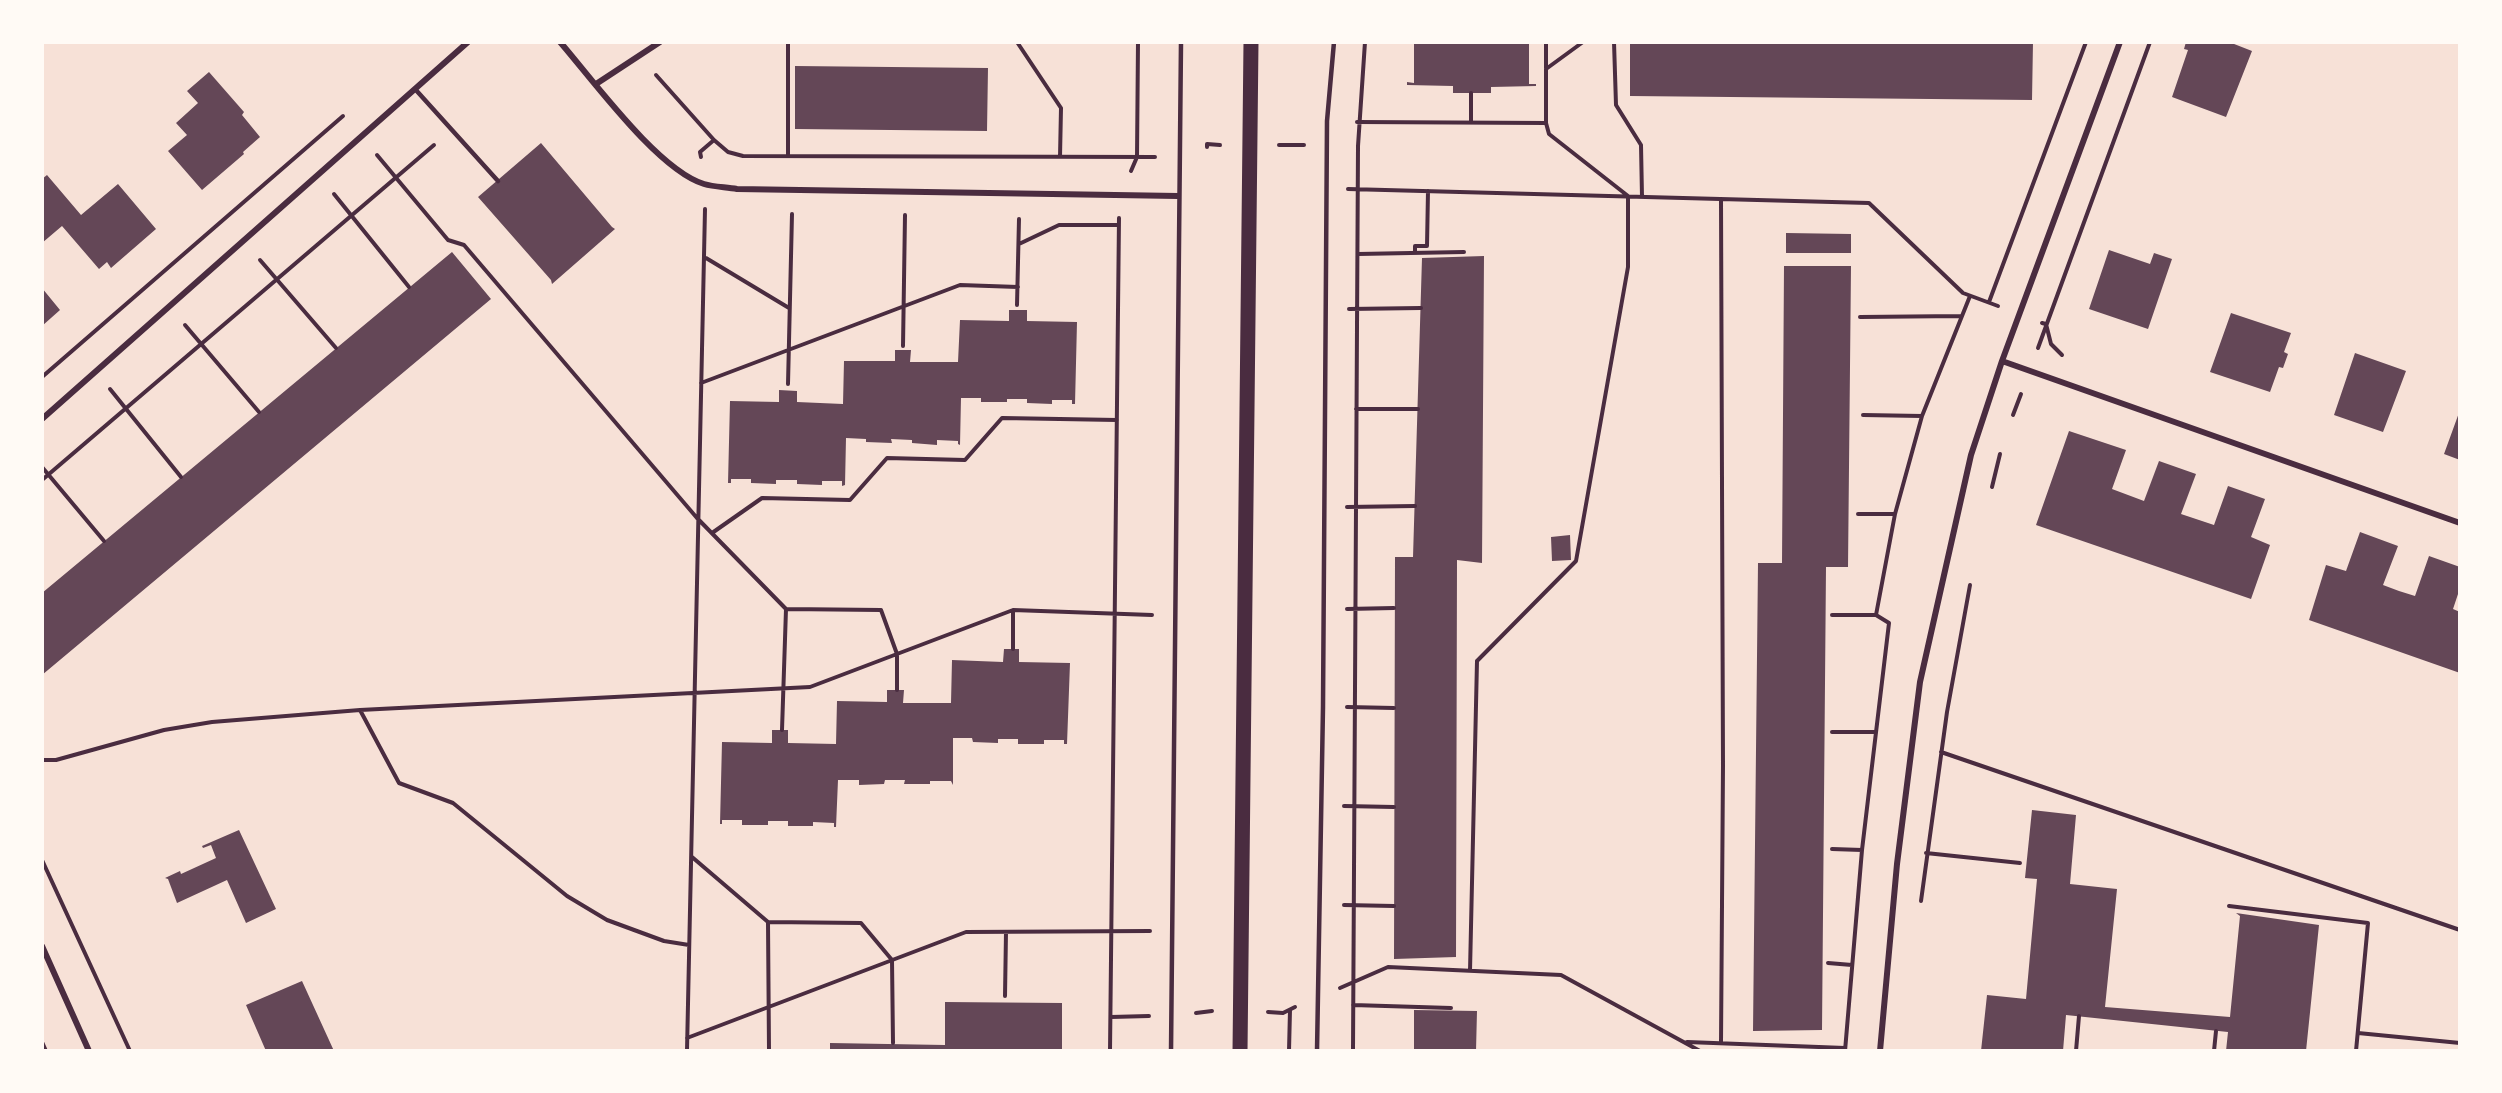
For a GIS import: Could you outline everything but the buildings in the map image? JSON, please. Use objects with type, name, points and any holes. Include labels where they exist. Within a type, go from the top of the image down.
[{"type":"main road","points":[[1240,1051],[1251,42]]},
{"type":"street","points":[[42,419],[468,42]]},
{"type":"street","points":[[560,42],[651,147],[669,164],[705,184],[736,189],[1178,196]]},
{"type":"street","points":[[596,84],[660,42]]},
{"type":"street","points":[[1881,1051],[1897,864],[1920,682],[1971,455],[2002,361],[2120,42]]},
{"type":"street","points":[[2002,361],[2460,523]]},
{"type":"street","points":[[42,946],[89,1051]]},
{"type":"lane","points":[[1171,1051],[1181,42]]},
{"type":"lane","points":[[1317,1051],[1322,805],[1327,121],[1334,42]]},
{"type":"lane","points":[[415,89],[498,181]]},
{"type":"path","points":[[788,42],[788,156]]},
{"type":"path","points":[[1017,42],[1061,108],[1060,157]]},
{"type":"path","points":[[640,56],[714,140],[728,152],[743,156],[1137,157],[1138,42]]},
{"type":"path","points":[[1353,1051],[1358,190],[1359,122],[1365,42]]},
{"type":"path","points":[[1546,42],[1546,123],[1549,135],[1628,196]]},
{"type":"path","points":[[1546,69],[1583,42]]},
{"type":"path","points":[[1614,42],[1616,105],[1641,145],[1642,197]]},
{"type":"path","points":[[1989,302],[2086,42]]},
{"type":"path","points":[[2010,425],[2150,42]]},
{"type":"path","points":[[1471,93],[1471,122]]},
{"type":"path","points":[[42,377],[344,115]]},
{"type":"path","points":[[1327,121],[1546,123]]},
{"type":"path","points":[[42,480],[452,130]]},
{"type":"path","points":[[362,136],[448,240],[464,245],[697,518],[786,609],[881,610],[897,654],[897,690]]},
{"type":"path","points":[[687,1051],[696,693],[697,518],[705,257],[705,184],[700,152],[714,140]]},
{"type":"path","points":[[1282,145],[1306,145]]},
{"type":"path","points":[[1327,188],[1869,203],[1963,293]]},
{"type":"path","points":[[788,384],[793,190]]},
{"type":"path","points":[[1415,252],[1415,246],[1427,246],[1428,191]]},
{"type":"path","points":[[903,346],[906,192]]},
{"type":"path","points":[[1017,305],[1020,193]]},
{"type":"path","points":[[1110,1051],[1119,195]]},
{"type":"path","points":[[1470,971],[1477,661],[1576,561],[1628,267],[1628,196]]},
{"type":"path","points":[[1720,199],[1723,765],[1721,1043]]},
{"type":"path","points":[[351,216],[409,287]]},
{"type":"path","points":[[1018,245],[1059,225],[1119,225]]},
{"type":"path","points":[[244,241],[336,348]]},
{"type":"path","points":[[1358,254],[1464,252]]},
{"type":"path","points":[[705,257],[790,309]]},
{"type":"path","points":[[701,383],[960,285],[1018,288]]},
{"type":"path","points":[[1876,615],[1895,514],[1922,416],[1970,296]]},
{"type":"path","points":[[169,307],[259,412]]},
{"type":"path","points":[[1326,310],[1421,308]]},
{"type":"path","points":[[1860,317],[1961,316]]},
{"type":"path","points":[[95,372],[182,477]]},
{"type":"path","points":[[1325,410],[1418,409]]},
{"type":"path","points":[[1863,415],[1922,416]]},
{"type":"path","points":[[712,533],[762,498],[850,500],[887,458],[965,460],[1002,418],[1117,420]]},
{"type":"path","points":[[1991,492],[2002,447]]},
{"type":"path","points":[[42,467],[104,541]]},
{"type":"path","points":[[1323,507],[1415,506]]},
{"type":"path","points":[[1858,514],[1895,514]]},
{"type":"path","points":[[1920,910],[1941,753],[1970,584]]},
{"type":"path","points":[[1323,609],[1394,608]]},
{"type":"path","points":[[782,730],[786,609]]},
{"type":"path","points":[[42,760],[56,760],[120,741],[183,727],[360,710],[810,687],[1013,610],[1174,616]]},
{"type":"path","points":[[1013,610],[1013,649]]},
{"type":"path","points":[[1684,1042],[1845,1050],[1862,850],[1889,623],[1876,615],[1832,615]]},
{"type":"path","points":[[1323,707],[1394,708]]},
{"type":"path","points":[[360,710],[399,783],[453,803],[567,896],[607,920],[664,941],[689,945]]},
{"type":"path","points":[[1832,732],[1876,732]]},
{"type":"path","points":[[1941,753],[2460,930]]},
{"type":"path","points":[[1322,805],[1394,807]]},
{"type":"path","points":[[1832,849],[1862,850]]},
{"type":"path","points":[[1926,854],[2020,863]]},
{"type":"path","points":[[691,856],[768,922],[861,923],[892,960],[893,1043]]},
{"type":"path","points":[[42,860],[130,1051]]},
{"type":"path","points":[[1320,904],[1394,906]]},
{"type":"path","points":[[2229,906],[2368,923],[2356,1051]]},
{"type":"path","points":[[768,922],[769,1051]]},
{"type":"path","points":[[687,1038],[966,932],[1172,931]]},
{"type":"path","points":[[1005,996],[1006,932]]},
{"type":"path","points":[[1828,963],[1852,965]]},
{"type":"path","points":[[1388,967],[1561,975],[1700,1051]]},
{"type":"path","points":[[1353,1005],[1451,1008]]},
{"type":"path","points":[[1289,1051],[1290,1010]]},
{"type":"path","points":[[2076,1051],[2079,1016]]},
{"type":"path","points":[[2214,1051],[2216,1031]]},
{"type":"path","points":[[2358,1033],[2460,1043]]},
{"type":"path","points":[[42,1042],[46,1051]]}]
